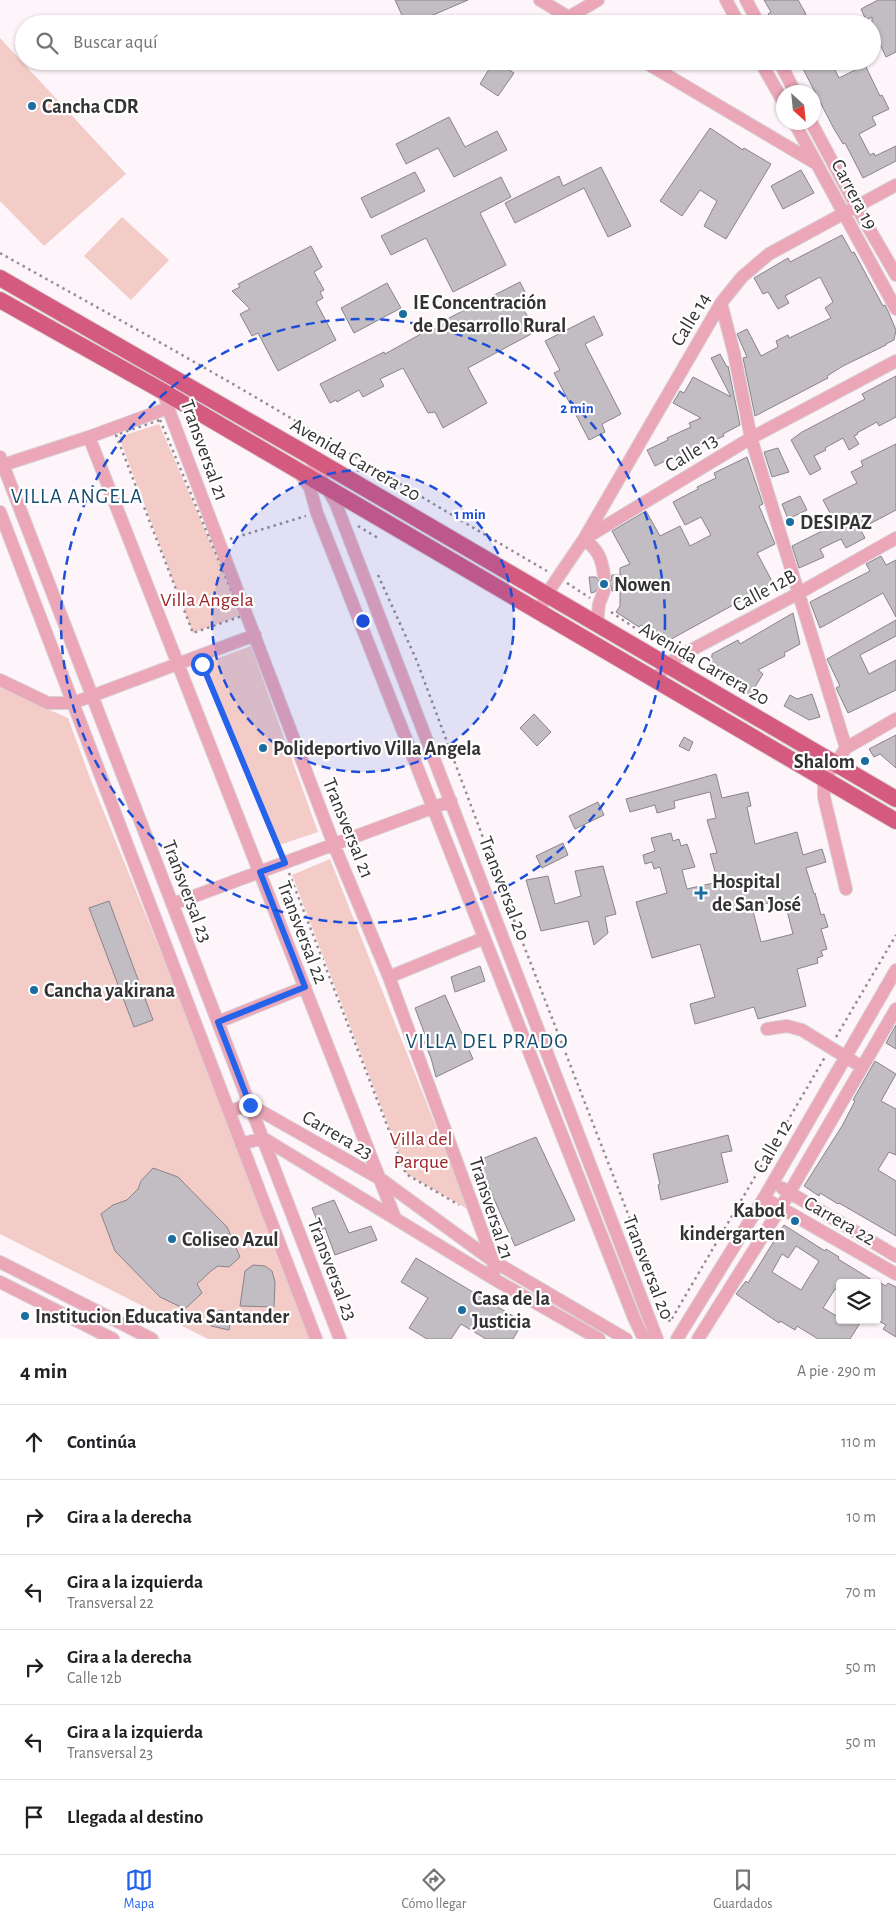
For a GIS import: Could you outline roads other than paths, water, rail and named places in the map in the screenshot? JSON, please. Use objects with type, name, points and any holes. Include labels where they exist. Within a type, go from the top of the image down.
[{"type":"main road","name":"Avenida Carrera 20","points":[[0,278],[308,455],[896,799]]},
{"type":"main road","name":"Avenida Carrera 20","points":[[0,300],[166,400],[298,471],[896,821]]},
{"type":"street","points":[[540,0],[566,15]]},
{"type":"street","points":[[581,15],[598,0]]},
{"type":"street","points":[[726,0],[734,15]]},
{"type":"street","points":[[746,0],[754,15]]},
{"type":"street","points":[[658,70],[818,164]]},
{"type":"street","points":[[765,70],[776,89]]},
{"type":"street","points":[[784,70],[791,85]]},
{"type":"street","name":"Carrera 19","points":[[799,130],[896,309]]},
{"type":"street","name":"Carrera 19","points":[[815,130],[896,275]]},
{"type":"street","name":"Calle 14","points":[[584,539],[721,303],[742,277],[769,254],[896,185]]},
{"type":"street","points":[[721,303],[734,353],[750,438],[846,748]]},
{"type":"street","name":"Calle 13","points":[[539,612],[546,595],[584,539],[750,438],[896,361]]},
{"type":"street","points":[[1,461],[89,437],[166,400]]},
{"type":"street","name":"Transversal 21","points":[[166,400],[334,845],[389,977],[493,1260],[494,1279]]},
{"type":"street","name":"Transversal 22","points":[[89,437],[382,1180],[395,1218]]},
{"type":"street","name":"Transversal 20","points":[[308,455],[329,489],[657,1339]]},
{"type":"street","name":"Transversal 23","points":[[1,461],[340,1339]]},
{"type":"street","name":"Transversal 20","points":[[298,471],[310,488],[484,938],[634,1318],[644,1339]]},
{"type":"street","name":"Transversal 23","points":[[0,512],[316,1339]]},
{"type":"street","name":"Calle 12B","points":[[654,680],[667,665],[678,657],[799,593],[896,538]]},
{"type":"street","points":[[584,539],[596,549],[602,561],[604,576]]},
{"type":"street","points":[[597,624],[599,604],[604,591]]},
{"type":"street","points":[[0,680],[48,703],[73,703],[255,635]]},
{"type":"street","points":[[846,889],[824,797],[824,779],[846,748],[896,719]]},
{"type":"street","points":[[173,904],[451,801]]},
{"type":"street","points":[[389,977],[484,938]]},
{"type":"street","name":"Calle 12","points":[[678,1339],[764,1198],[896,970]]},
{"type":"street","points":[[218,1022],[305,987]]},
{"type":"street","name":"Calle 12","points":[[698,1339],[781,1207],[896,1009]]},
{"type":"street","points":[[767,1029],[787,1026],[802,1030],[862,1067]]},
{"type":"street","points":[[229,1111],[250,1105]]},
{"type":"street","name":"Carrera 23","points":[[250,1105],[382,1180],[493,1260],[626,1339]]},
{"type":"street","points":[[241,1144],[263,1138]]},
{"type":"street","name":"Carrera 23","points":[[263,1138],[494,1279],[599,1339]]},
{"type":"street","name":"Carrera 22","points":[[773,1182],[896,1256]]},
{"type":"street","name":"Carrera 22","points":[[764,1198],[896,1274]]},
{"type":"street","points":[[0,1262],[152,1339]]},
{"type":"street","points":[[16,1290],[22,1274]]},
{"type":"street","points":[[0,1282],[113,1339]]},
{"type":"place","name":"Cancha CDR","points":[[32,106]]},
{"type":"place","name":"IE Concentración de Desarrollo Rural","points":[[403,314]]},
{"type":"place","name":"DESIPAZ","points":[[790,522]]},
{"type":"place","name":"Nowen","points":[[604,584]]},
{"type":"place","name":"Polideportivo Villa Angela","points":[[263,748]]},
{"type":"place","name":"Shalom","points":[[865,761]]},
{"type":"place","name":"Hospital de San José","points":[[701,893]]},
{"type":"place","name":"Cancha yakirana","points":[[34,990]]},
{"type":"place","name":"Kabod kindergarten","points":[[795,1221]]},
{"type":"place","name":"Coliseo Azul","points":[[172,1239]]},
{"type":"place","name":"Casa de la Justicia","points":[[462,1310]]},
{"type":"place","name":"Institucion Educativa Santander","points":[[25,1316]]},
{"type":"district","name":"VILLA ANGELA","points":[[77,496]]},
{"type":"district","name":"VILLA DEL PRADO","points":[[487,1041]]},
{"type":"park label","name":"Villa Angela","points":[[207,599]]},
{"type":"park label","name":"Villa del Parque","points":[[421,1150]]}]
